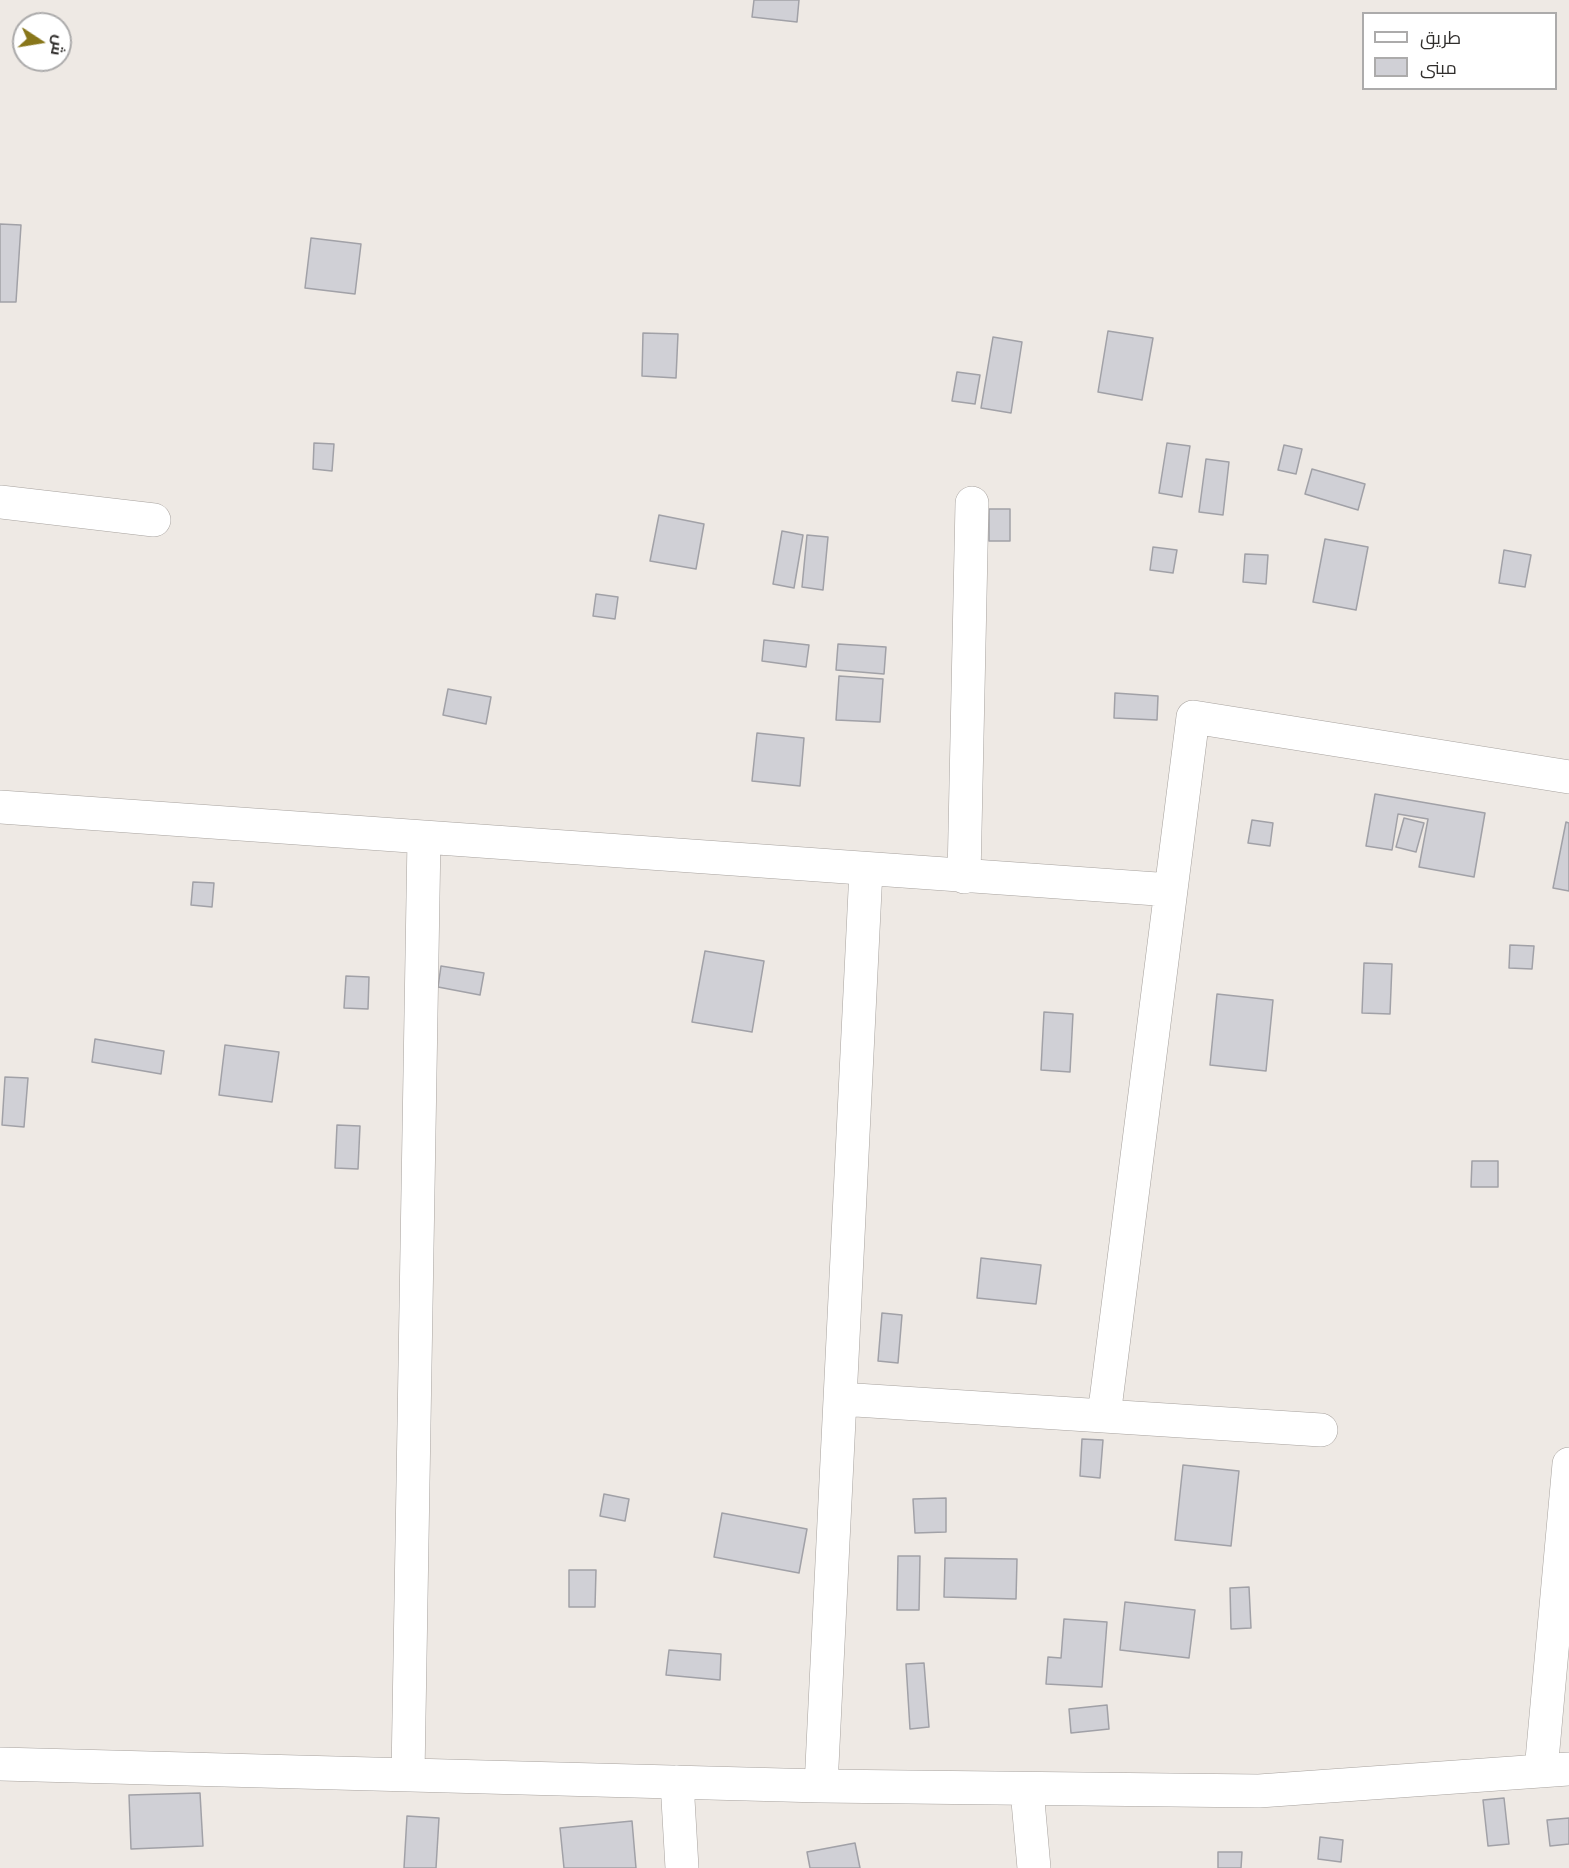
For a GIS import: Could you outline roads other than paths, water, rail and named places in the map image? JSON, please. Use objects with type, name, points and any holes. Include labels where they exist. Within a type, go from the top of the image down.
[{"type":"street","points":[[0,502],[154,520]]},
{"type":"street","points":[[964,877],[972,503]]},
{"type":"street","points":[[1104,1416],[1193,717],[1569,777]]},
{"type":"street","points":[[0,807],[1171,890]]},
{"type":"street","points":[[408,1775],[424,838]]},
{"type":"street","points":[[820,1786],[866,870]]},
{"type":"street","points":[[840,1399],[1321,1430]]},
{"type":"street","points":[[0,1764],[820,1786],[1259,1791],[1555,1770],[1569,1464]]},
{"type":"street","points":[[677,1782],[682,1868]]},
{"type":"street","points":[[1027,1790],[1034,1868]]}]
